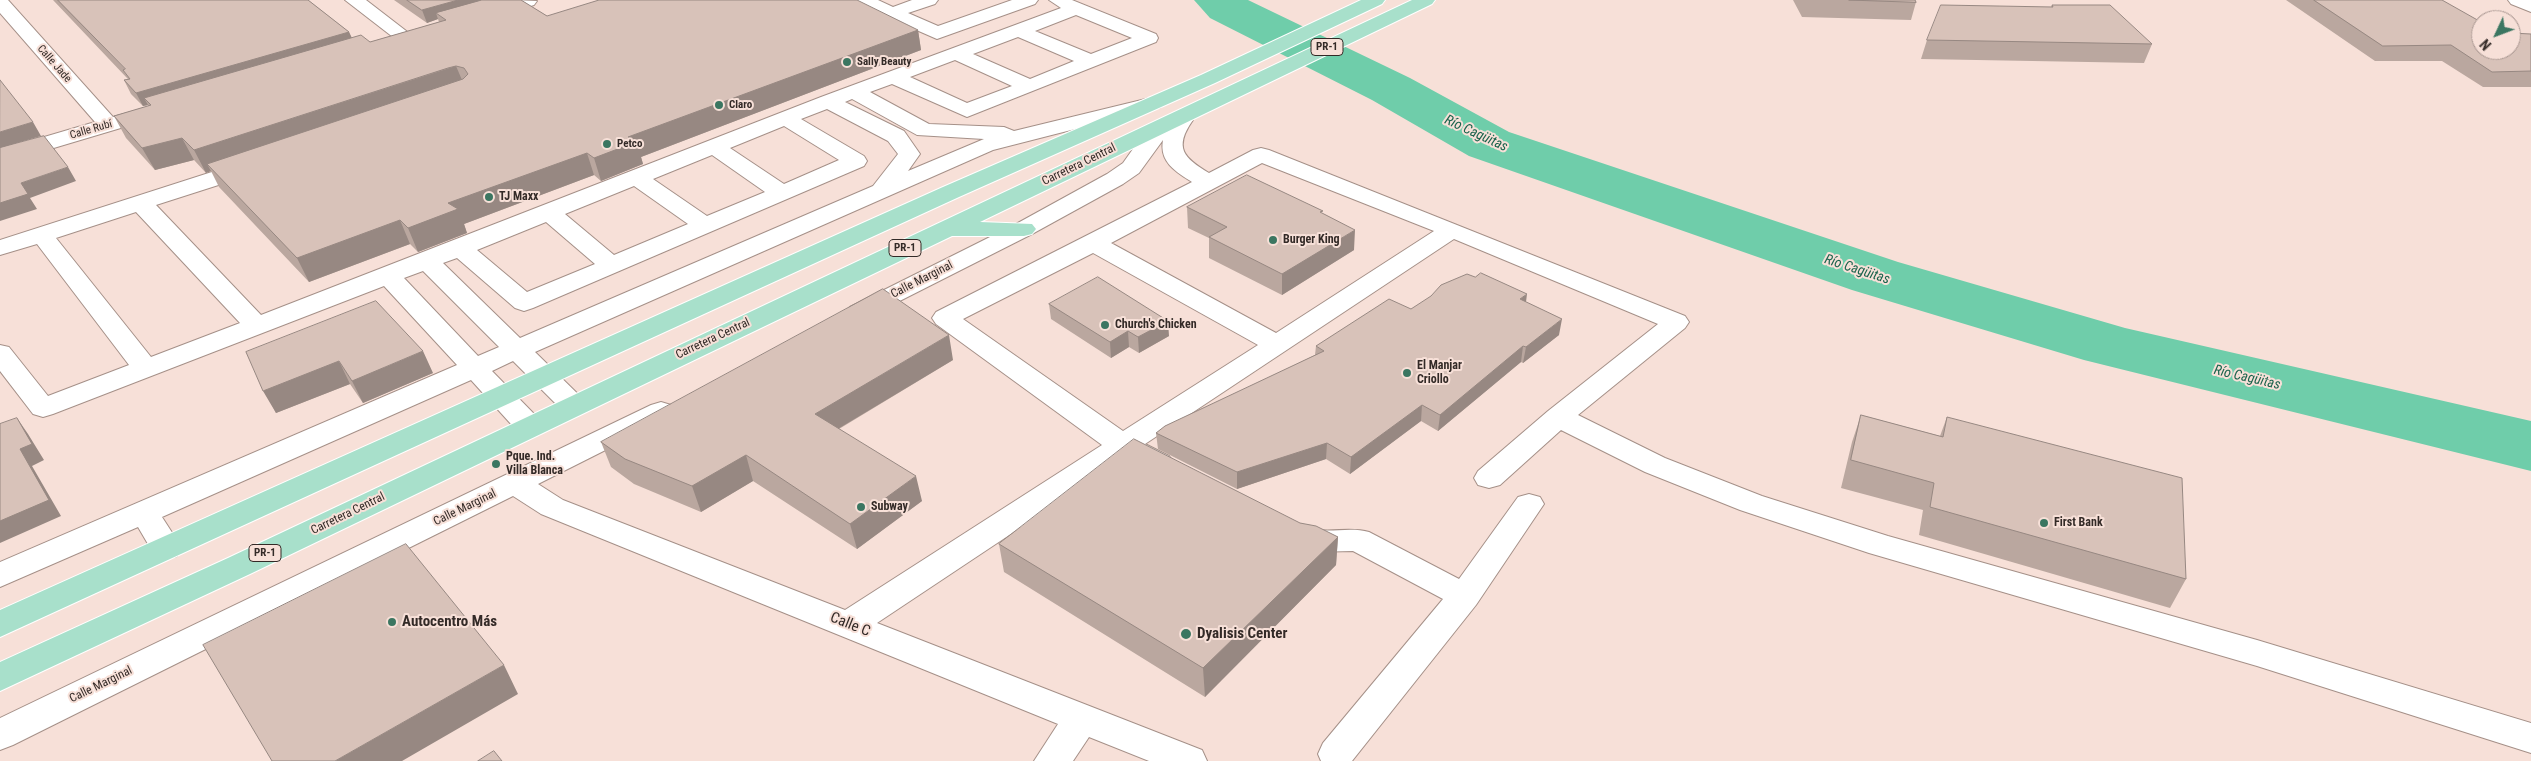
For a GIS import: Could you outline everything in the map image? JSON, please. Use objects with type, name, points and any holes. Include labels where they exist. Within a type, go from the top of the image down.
[{"type":"main road","name":"Carretera Central","points":[[0,624],[543,377],[1208,79],[1376,0]]},
{"type":"main road","name":"Carretera Central","points":[[0,677],[530,427],[1421,2]]},
{"type":"main road","points":[[942,230],[1024,229]]},
{"type":"street","points":[[354,0],[414,34],[386,43]]},
{"type":"street","points":[[864,0],[937,33],[1029,0]]},
{"type":"street","points":[[892,13],[929,0]]},
{"type":"street","points":[[471,18],[528,1]]},
{"type":"street","name":"Calle Jade","points":[[0,2],[109,125]]},
{"type":"street","points":[[0,353],[43,408],[427,261],[828,101],[854,92],[893,77],[1020,31],[1067,4],[1149,38],[967,111],[893,77]]},
{"type":"street","points":[[1020,31],[1092,62]]},
{"type":"street","points":[[957,54],[1030,86]]},
{"type":"street","points":[[854,92],[924,130],[1030,134]]},
{"type":"street","points":[[828,101],[896,136],[909,154],[880,191]]},
{"type":"street","points":[[0,575],[472,369],[516,348],[985,145],[1154,103]]},
{"type":"street","name":"Calle Marginal","points":[[838,322],[1024,229],[1115,179],[1131,168],[1153,137],[1206,104]]},
{"type":"street","name":"Calle Rubí","points":[[0,158],[176,106]]},
{"type":"street","points":[[460,248],[524,303],[856,161],[785,118]]},
{"type":"street","points":[[1177,123],[1172,150],[1179,164],[1210,183]]},
{"type":"street","points":[[713,146],[782,192]]},
{"type":"street","points":[[1186,477],[1124,446],[945,318],[1210,183],[1261,155],[1452,230],[1676,322],[1558,417],[1489,478]]},
{"type":"street","points":[[0,248],[142,204],[274,159]]},
{"type":"street","points":[[636,177],[704,225]]},
{"type":"street","points":[[142,204],[257,326]]},
{"type":"street","points":[[548,212],[612,266]]},
{"type":"street","points":[[848,625],[1452,230]]},
{"type":"street","points":[[42,235],[146,369]]},
{"type":"street","points":[[1093,243],[1278,345]]},
{"type":"street","points":[[427,261],[574,406]]},
{"type":"street","points":[[387,275],[472,369],[530,427]]},
{"type":"street","name":"Calle Marginal","points":[[0,735],[681,401]]},
{"type":"street","points":[[1558,417],[1655,465],[1751,503],[1880,545],[2257,653],[2531,738]]},
{"type":"street","name":"Calle C","points":[[515,483],[552,507],[1083,717],[1189,761]]},
{"type":"street","points":[[1336,754],[1464,596],[1529,504]]},
{"type":"street","points":[[144,512],[166,548]]},
{"type":"street","points":[[1275,523],[1310,541],[1358,540],[1464,596]]},
{"type":"street","points":[[1052,761],[1083,717]]},
{"type":"building","points":[[58,0],[308,0],[349,32],[136,93],[124,80],[130,79],[123,70],[125,69]]},
{"type":"building","points":[[407,0],[458,0],[422,10]]},
{"type":"building","points":[[482,0],[521,0],[547,16],[599,0],[857,0],[918,30],[628,137],[636,142],[594,158],[587,153],[448,203],[458,209],[408,228],[400,220],[297,258],[207,164],[463,79],[468,74],[464,68],[456,66],[448,68],[194,150],[182,138],[142,148],[114,116],[151,105],[144,98],[361,35],[370,42],[446,20],[436,13]]},
{"type":"building","points":[[1849,0],[1915,0],[1916,2]]},
{"type":"building","points":[[2314,0],[2442,0],[2471,16],[2471,58],[2451,45],[2383,46]]},
{"type":"building","points":[[1941,5],[2053,7],[2052,5],[2110,5],[2152,44],[1927,40]]},
{"type":"building","points":[[2521,34],[2531,34],[2531,71],[2492,72],[2474,60],[2521,60]]},
{"type":"building","points":[[0,80],[33,122],[0,132]]},
{"type":"building","points":[[44,136],[68,167],[21,183],[28,194],[0,203],[0,148]]},
{"type":"building","name":"Burger King","points":[[1247,175],[1323,211],[1320,212],[1355,230],[1282,274],[1209,237],[1227,227],[1187,207]]},
{"type":"building","points":[[1481,273],[1527,294],[1520,299],[1562,319],[1526,347],[1523,346],[1440,415],[1422,405],[1351,457],[1327,443],[1237,472],[1156,433],[1165,426],[1324,351],[1316,346],[1389,299],[1411,309],[1431,296],[1441,285],[1467,274],[1475,277]]},
{"type":"building","points":[[1098,277],[1168,321],[1138,337],[1128,331],[1110,342],[1049,304]]},
{"type":"building","points":[[883,289],[949,335],[815,414],[916,476],[850,524],[746,455],[692,486],[625,459],[601,442]]},
{"type":"building","points":[[376,301],[423,351],[352,381],[339,361],[263,391],[246,352]]},
{"type":"building","name":"First Bank","points":[[1861,415],[1943,437],[1947,417],[2182,478],[2186,579],[1930,507],[1934,483],[1851,460]]},
{"type":"building","points":[[17,418],[32,444],[20,449],[49,500],[0,521],[0,424]]},
{"type":"building","name":"Dyalisis Center","points":[[1134,439],[1300,523],[1316,526],[1338,537],[1203,668],[999,544]]},
{"type":"building","name":"Autocentro Más","points":[[406,544],[504,665],[335,761],[272,761],[203,645]]},
{"type":"building","points":[[494,751],[502,761],[478,761]]},
{"type":"waterway","name":"Río Cagüitas","points":[[1217,0],[1227,8],[1391,89],[1489,144],[1875,276],[2108,345],[2531,446]]},
{"type":"place","name":"Sally Beauty","points":[[847,62]]},
{"type":"place","name":"Claro","points":[[719,105]]},
{"type":"place","name":"Petco","points":[[607,144]]},
{"type":"place","name":"TJ Maxx","points":[[489,197]]},
{"type":"place","name":"Burger King","points":[[1273,240]]},
{"type":"place","name":"Church's Chicken","points":[[1105,325]]},
{"type":"place","name":"El Manjar Criollo","points":[[1407,373]]},
{"type":"place","name":"Pque. Ind. Villa Blanca","points":[[496,464]]},
{"type":"place","name":"Subway","points":[[861,507]]},
{"type":"place","name":"First Bank","points":[[2044,523]]},
{"type":"place","name":"Autocentro Más","points":[[392,622]]},
{"type":"place","name":"Dyalisis Center","points":[[1186,634]]}]
